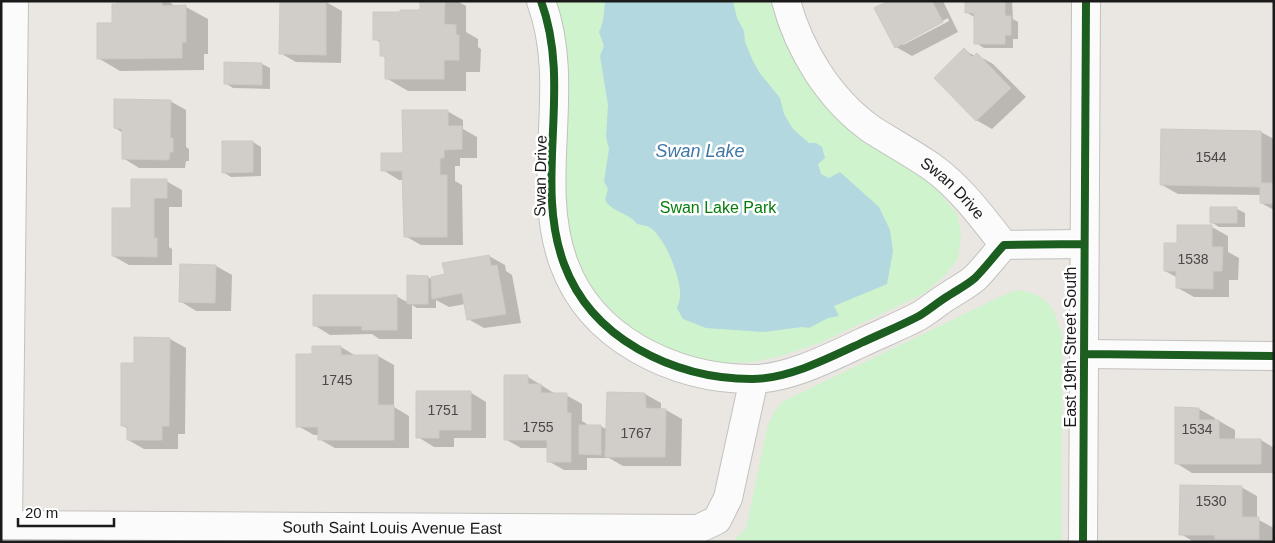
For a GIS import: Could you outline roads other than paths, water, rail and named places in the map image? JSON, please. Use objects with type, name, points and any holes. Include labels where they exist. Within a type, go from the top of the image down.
[{"type":"street","name":"Swan Drive","points":[[541,1],[548,20],[554,63],[555,116],[551,185],[553,226],[564,264],[577,293],[598,319],[622,340],[655,359],[681,370],[714,376],[754,379]]},
{"type":"street","name":"Swan Drive","points":[[786,1],[791,19],[809,59],[838,99],[869,128],[932,168],[968,199],[1004,245]]},
{"type":"street","name":"East 19th Street South","points":[[1083,542],[1085,354],[1083,244],[1086,1]]},
{"type":"street","points":[[1,2],[14,2],[5,525]]},
{"type":"street","points":[[754,379],[797,371],[918,316],[974,279],[1004,245],[1083,244]]},
{"type":"street","points":[[1085,354],[1274,356]]},
{"type":"street","name":"South Saint Louis Avenue East","points":[[5,525],[154,534],[698,530],[717,520],[728,498],[754,379]]},
{"type":"water","name":"Swan Lake","points":[[605,1],[733,1],[737,18],[744,31],[745,42],[753,61],[759,72],[780,98],[784,114],[793,129],[809,143],[816,143],[822,147],[825,158],[818,164],[821,174],[829,178],[840,172],[879,207],[890,230],[893,251],[887,284],[834,306],[839,316],[828,318],[809,328],[802,327],[764,332],[706,328],[683,319],[677,308],[680,297],[678,280],[666,248],[655,232],[649,227],[637,224],[605,200],[608,189],[604,181],[609,149],[606,137],[608,105],[600,56],[604,46],[599,32],[603,21]]},
{"type":"park label","name":"Swan Lake Park","points":[[718,207]]}]
